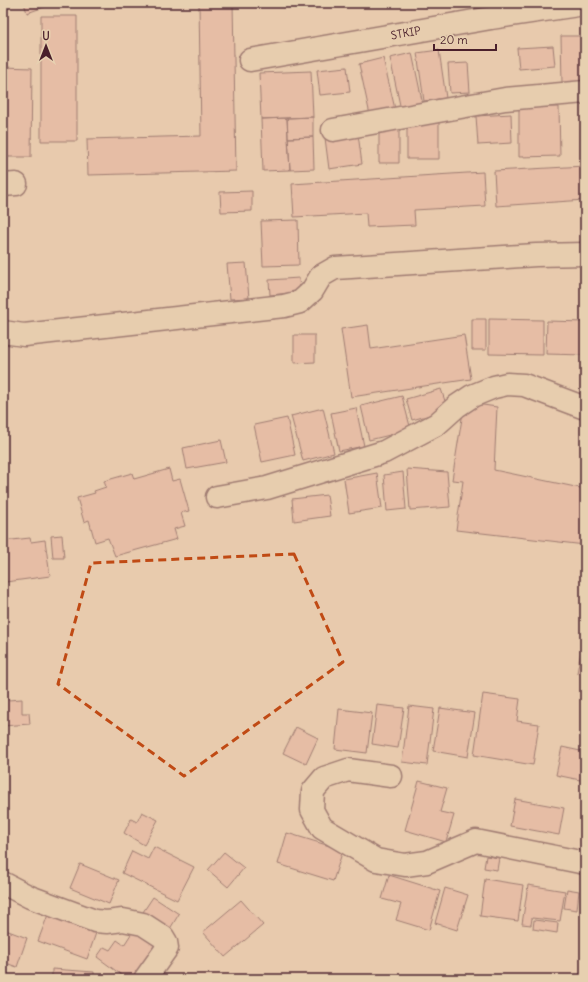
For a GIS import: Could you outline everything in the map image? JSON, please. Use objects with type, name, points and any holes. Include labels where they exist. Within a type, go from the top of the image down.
[{"type":"street","name":"STKIP","points":[[250,60],[489,11],[585,4]]},
{"type":"street","points":[[333,130],[505,98],[585,92]]},
{"type":"street","points":[[3,332],[24,335],[284,306],[300,302],[312,291],[321,276],[335,268],[536,255],[585,254]]},
{"type":"street","points":[[217,497],[267,488],[384,452],[437,424],[457,406],[472,396],[494,387],[507,384],[524,385],[585,408]]},
{"type":"street","points":[[391,776],[348,770],[324,778],[313,791],[312,810],[322,828],[376,860],[405,865],[427,862],[476,841],[585,864]]},
{"type":"street","points":[[3,883],[30,897],[95,921],[131,921],[144,924],[163,937],[167,948],[145,979]]},
{"type":"highlighted area","points":[[294,554],[343,662],[184,776],[58,684],[91,563]]},
{"type":"building","points":[[24,3],[56,3],[27,13]]},
{"type":"building","points":[[199,3],[233,3],[236,171],[88,175],[87,139],[201,136]]},
{"type":"building","points":[[41,16],[77,16],[77,141],[41,141]]},
{"type":"building","points":[[561,36],[585,36],[585,83],[562,83]]},
{"type":"building","points":[[553,46],[555,66],[519,69],[517,48]]},
{"type":"building","points":[[439,50],[446,98],[424,101],[417,53]]},
{"type":"building","points":[[412,53],[423,105],[401,110],[390,58]]},
{"type":"building","points":[[383,58],[395,109],[370,115],[359,64]]},
{"type":"building","points":[[468,63],[470,92],[450,93],[448,64]]},
{"type":"building","points":[[3,67],[32,68],[31,157],[3,157]]},
{"type":"building","points":[[347,67],[350,92],[320,95],[317,70]]},
{"type":"building","points":[[311,71],[313,117],[261,119],[259,73]]},
{"type":"building","points":[[583,106],[585,106],[585,136]]},
{"type":"building","points":[[519,107],[559,107],[560,156],[519,157]]},
{"type":"building","points":[[511,114],[512,143],[478,145],[476,116]]},
{"type":"building","points":[[313,117],[313,137],[288,138],[287,118]]},
{"type":"building","points":[[407,117],[439,117],[439,159],[407,159]]},
{"type":"building","points":[[287,118],[290,170],[263,171],[261,119]]},
{"type":"building","points":[[379,125],[399,125],[399,163],[379,163]]},
{"type":"building","points":[[358,134],[362,164],[329,169],[325,138]]},
{"type":"building","points":[[313,137],[314,169],[290,170],[288,138]]},
{"type":"building","points":[[585,166],[585,200],[496,206],[494,171]]},
{"type":"building","points":[[483,172],[485,206],[414,210],[415,225],[367,227],[366,213],[294,217],[292,184]]},
{"type":"building","points":[[252,191],[252,211],[221,212],[220,192]]},
{"type":"building","points":[[298,220],[299,265],[263,266],[261,221]]},
{"type":"building","points":[[246,263],[249,298],[230,299],[227,264]]},
{"type":"building","points":[[299,278],[300,292],[270,295],[269,280]]},
{"type":"building","points":[[472,319],[486,319],[486,350],[472,350]]},
{"type":"building","points":[[489,319],[543,320],[543,355],[489,354]]},
{"type":"building","points":[[547,321],[585,322],[585,355],[546,354]]},
{"type":"building","points":[[368,325],[371,349],[464,335],[471,379],[351,397],[341,329]]},
{"type":"building","points":[[294,335],[315,335],[315,362],[294,363]]},
{"type":"building","points":[[441,389],[448,410],[412,420],[406,399]]},
{"type":"building","points":[[402,396],[411,430],[369,440],[361,406]]},
{"type":"building","points":[[483,405],[497,407],[494,470],[585,489],[585,545],[456,530],[463,481],[452,480],[464,406]]},
{"type":"building","points":[[323,408],[334,453],[303,461],[291,416]]},
{"type":"building","points":[[356,408],[364,446],[339,451],[331,413]]},
{"type":"building","points":[[287,418],[295,455],[262,462],[254,425]]},
{"type":"building","points":[[221,440],[226,462],[187,469],[183,448]]},
{"type":"building","points":[[169,469],[172,481],[180,479],[189,511],[181,513],[185,526],[174,529],[177,539],[115,556],[108,538],[95,542],[89,520],[84,522],[77,498],[95,493],[94,491],[106,487],[104,481],[132,473],[134,479]]},
{"type":"building","points":[[407,469],[447,472],[450,507],[410,510]]},
{"type":"building","points":[[403,472],[406,509],[387,511],[384,475]]},
{"type":"building","points":[[377,473],[382,508],[349,513],[344,479]]},
{"type":"building","points":[[327,495],[330,516],[294,521],[292,499]]},
{"type":"building","points":[[62,535],[64,558],[53,558],[51,536]]},
{"type":"building","points":[[30,538],[31,542],[45,540],[50,576],[6,582],[5,574],[3,575],[3,541]]},
{"type":"building","points":[[585,628],[585,674],[577,673]]},
{"type":"building","points":[[7,690],[8,700],[22,699],[22,713],[29,713],[30,724],[3,726],[3,691]]},
{"type":"building","points":[[483,694],[520,699],[517,721],[539,724],[533,765],[474,755]]},
{"type":"building","points":[[377,705],[404,708],[398,748],[372,744]]},
{"type":"building","points":[[409,706],[434,709],[427,765],[402,762]]},
{"type":"building","points":[[440,708],[475,713],[468,757],[433,751]]},
{"type":"building","points":[[339,709],[372,713],[367,753],[335,749]]},
{"type":"building","points":[[296,727],[318,738],[306,764],[283,753]]},
{"type":"building","points":[[562,747],[585,752],[585,781],[556,775]]},
{"type":"building","points":[[419,781],[447,788],[440,812],[454,815],[446,842],[405,830]]},
{"type":"building","points":[[515,799],[564,808],[559,835],[510,826]]},
{"type":"building","points":[[142,812],[158,820],[144,845],[124,833],[131,819],[137,822]]},
{"type":"building","points":[[287,833],[343,850],[333,881],[278,864]]},
{"type":"building","points":[[154,847],[194,867],[177,900],[122,873],[132,851],[148,859]]},
{"type":"building","points":[[224,852],[244,868],[228,887],[208,870]]},
{"type":"building","points":[[486,856],[499,858],[497,870],[484,868]]},
{"type":"building","points":[[80,864],[119,880],[109,904],[70,888]]},
{"type":"building","points":[[389,875],[440,891],[429,930],[396,920],[401,904],[382,899]]},
{"type":"building","points":[[485,879],[523,885],[518,921],[480,916]]},
{"type":"building","points":[[528,885],[565,891],[560,921],[532,918],[531,925],[522,924]]},
{"type":"building","points":[[445,888],[468,895],[457,930],[435,923]]},
{"type":"building","points":[[567,889],[579,891],[577,910],[564,908]]},
{"type":"building","points":[[153,897],[179,914],[168,932],[141,915]]},
{"type":"building","points":[[241,900],[263,925],[225,957],[203,932]]},
{"type":"building","points":[[49,912],[97,930],[87,959],[38,941]]},
{"type":"building","points":[[534,920],[558,923],[557,933],[533,929]]},
{"type":"building","points":[[3,929],[27,938],[17,967],[3,962]]},
{"type":"building","points":[[133,931],[158,947],[137,979],[127,979],[97,957],[104,947],[110,950],[117,940],[124,945]]},
{"type":"building","points":[[52,969],[94,972],[94,979],[52,979]]}]
